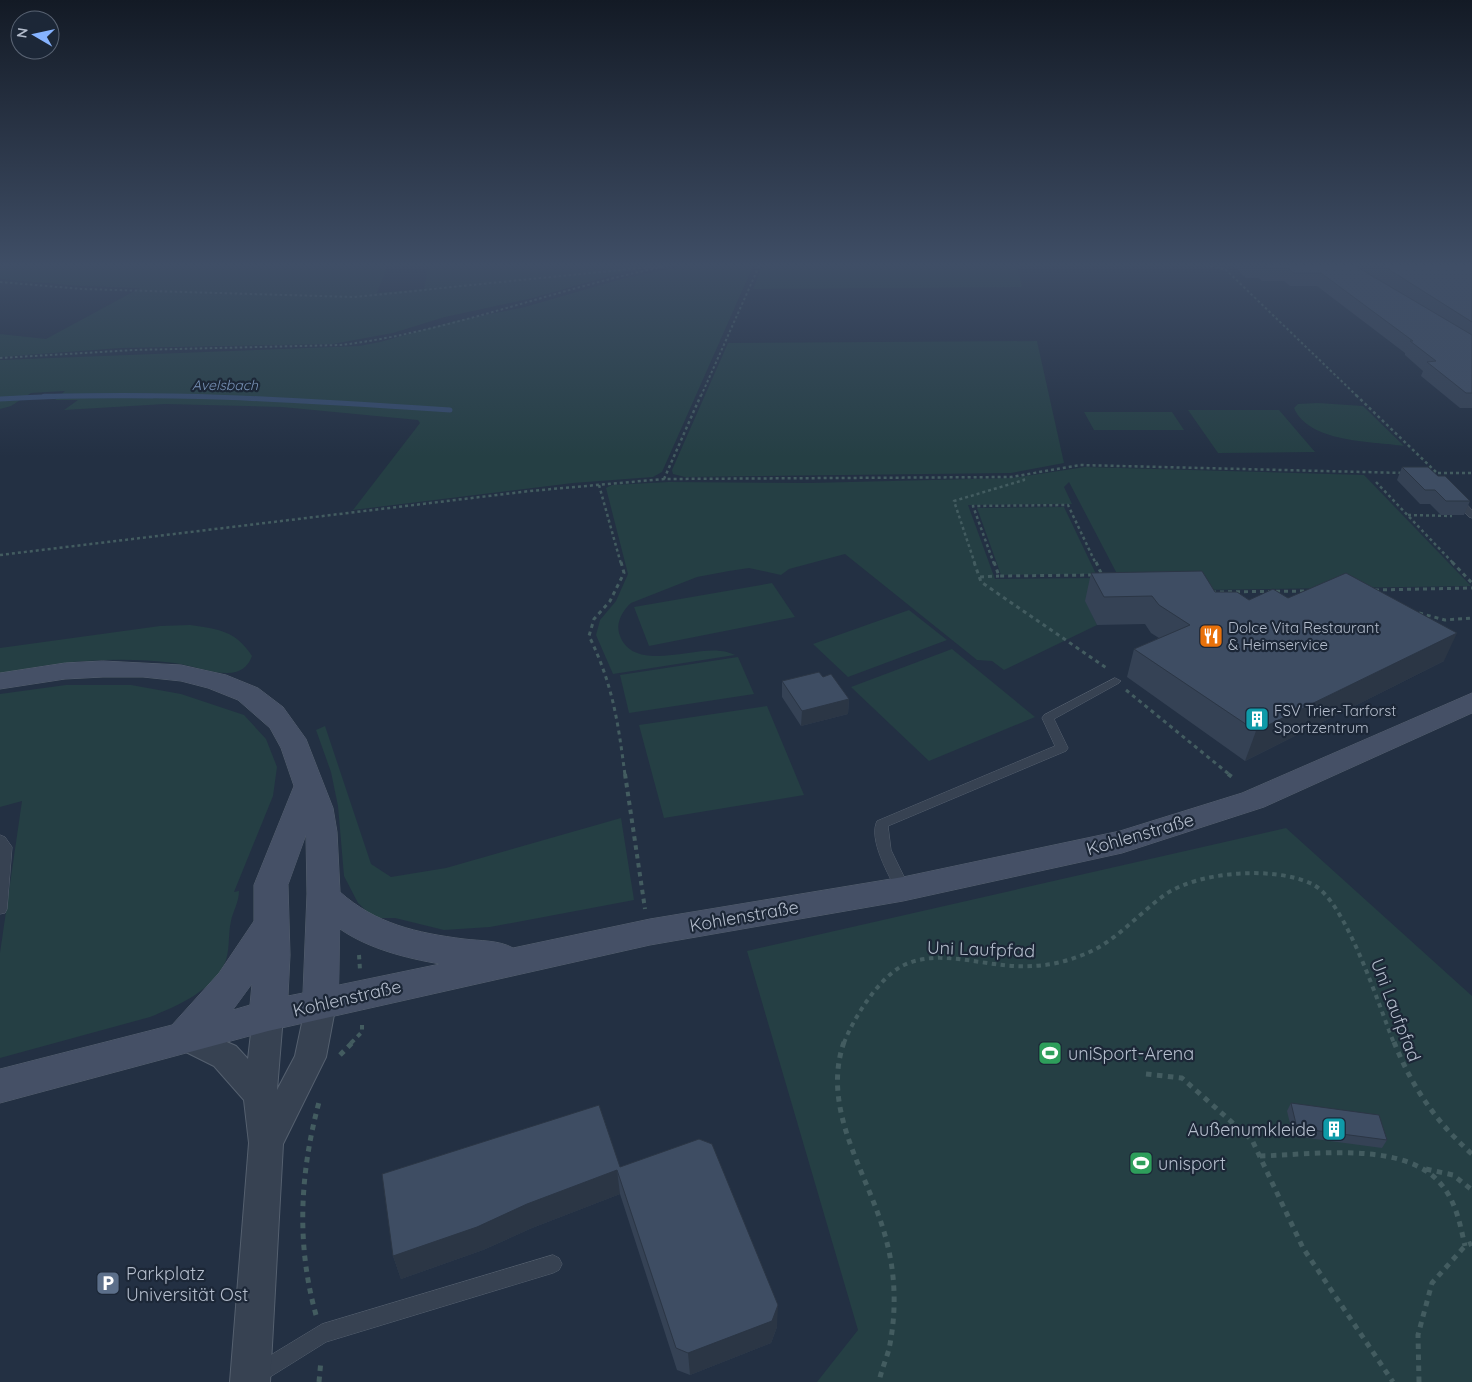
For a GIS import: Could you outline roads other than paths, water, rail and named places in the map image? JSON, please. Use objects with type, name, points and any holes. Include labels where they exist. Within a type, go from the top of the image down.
[{"type":"main road","points":[[0,681],[64,670],[120,668],[180,673],[224,685],[259,701],[283,724],[297,747],[308,786],[318,808],[324,897],[321,1004]]},
{"type":"main road","name":"Kohlenstraße","points":[[0,1086],[268,1016],[650,932],[903,889],[1122,842],[1253,800],[1472,702]]},
{"type":"main road","points":[[268,1016],[272,955],[270,897],[273,876],[308,786]]},
{"type":"main road","points":[[324,897],[338,912],[351,921],[386,937],[442,950],[522,960]]},
{"type":"main road","points":[[185,1037],[233,984],[250,961],[272,920]]},
{"type":"street","points":[[266,1143],[310,1057],[321,1004]]},
{"type":"street","points":[[250,1380],[266,1143],[260,1094],[268,1016]]},
{"type":"street","points":[[185,1037],[225,1056],[260,1094]]},
{"type":"lane","points":[[1434,473],[1472,516]]},
{"type":"lane","points":[[903,889],[884,850],[881,835],[882,824],[1062,748],[1048,718],[1115,681]]},
{"type":"lane","points":[[0,840],[5,847],[0,909]]},
{"type":"lane","points":[[250,1380],[322,1334],[553,1264]]},
{"type":"waterway","name":"Avelsbach","points":[[44,396],[56,396]]},
{"type":"waterway","name":"Avelsbach","points":[[0,399],[56,396]]},
{"type":"waterway","name":"Avelsbach","points":[[56,396],[225,397],[450,410]]},
{"type":"place","name":"Dolce Vita Restaurant & Heimservice","points":[[1211,636]]},
{"type":"place","name":"FSV Trier-Tarforst Sportzentrum","points":[[1257,719]]},
{"type":"place","name":"uniSport-Arena","points":[[1050,1053]]},
{"type":"place","name":"Außenumkleide","points":[[1334,1129]]},
{"type":"place","name":"unisport","points":[[1141,1163]]},
{"type":"place","name":"Parkplatz Universität Ost","points":[[108,1283]]}]
